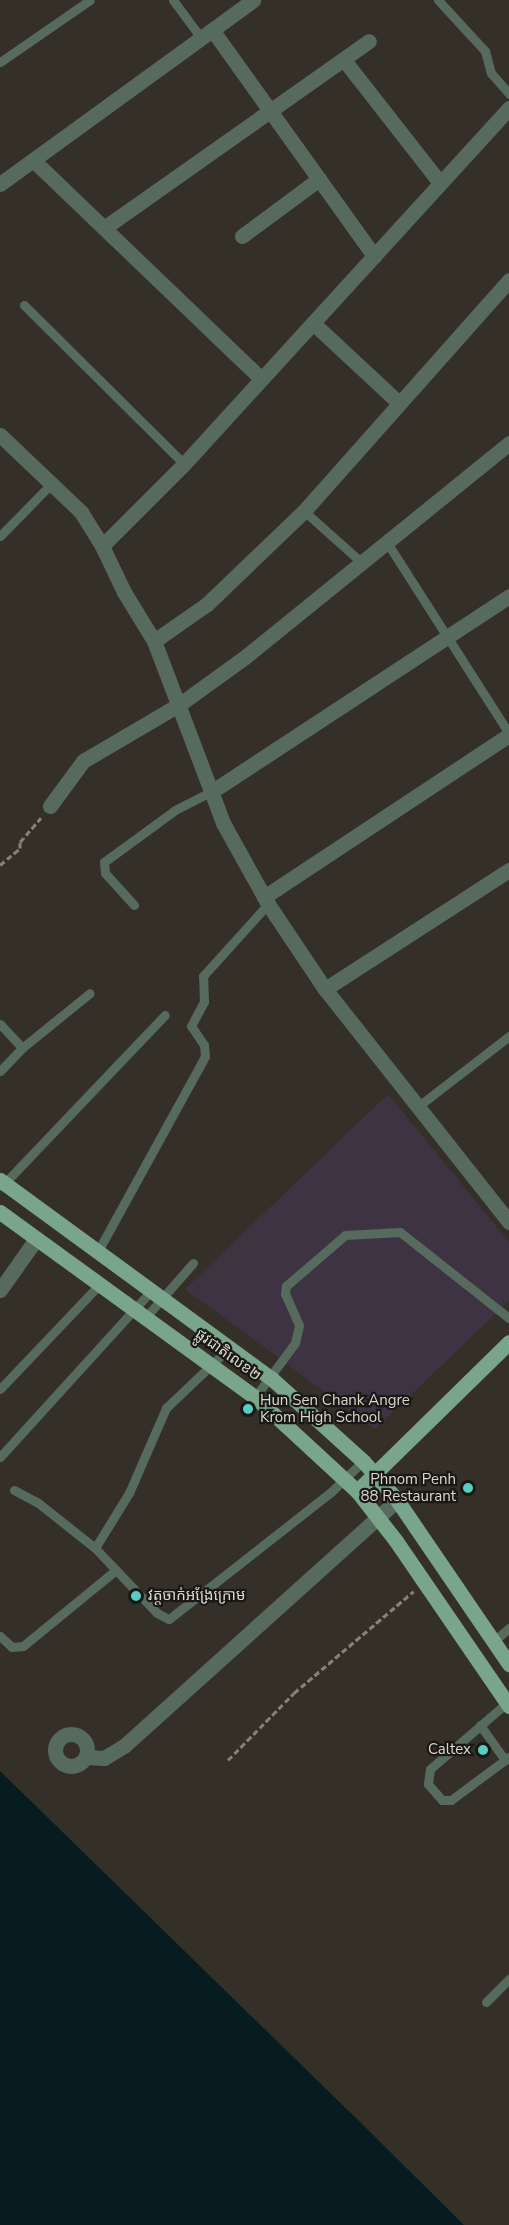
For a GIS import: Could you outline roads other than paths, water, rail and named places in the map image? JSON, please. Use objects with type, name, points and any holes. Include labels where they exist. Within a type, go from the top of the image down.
[{"type":"main road","name":"ផ្លូវជាតិលេខ២","points":[[2,1184],[98,1251],[271,1378],[363,1461],[397,1500],[509,1664]]},
{"type":"main road","name":"ផ្លូវជាតិលេខ២","points":[[0,1212],[255,1398],[357,1491],[378,1515],[508,1703]]},
{"type":"main road","points":[[357,1491],[509,1342]]},
{"type":"street","points":[[0,184],[253,0]]},
{"type":"street","points":[[207,35],[271,113],[374,256]]},
{"type":"street","points":[[104,228],[271,113],[369,41]]},
{"type":"street","points":[[344,60],[440,183]]},
{"type":"street","points":[[102,546],[184,464],[509,108]]},
{"type":"street","points":[[33,160],[261,379]]},
{"type":"street","points":[[242,236],[319,179]]},
{"type":"street","points":[[154,641],[207,604],[304,511],[509,280]]},
{"type":"street","points":[[314,323],[399,403]]},
{"type":"street","points":[[0,435],[81,512],[102,546],[124,592],[154,641],[214,790],[223,823],[266,901],[325,989],[416,1108],[509,1222]]},
{"type":"street","points":[[50,806],[83,761],[180,704],[245,657],[509,443]]},
{"type":"street","points":[[214,790],[509,596]]},
{"type":"street","points":[[266,901],[509,734]]},
{"type":"street","points":[[325,989],[509,870]]},
{"type":"street","points":[[0,1290],[36,1239]]},
{"type":"street","points":[[87,1757],[104,1758],[124,1746],[397,1500]]},
{"type":"lane","points":[[0,62],[90,0]]},
{"type":"lane","points":[[173,0],[207,35]]},
{"type":"lane","points":[[438,0],[485,51],[491,73],[509,94]]},
{"type":"lane","points":[[24,304],[184,464]]},
{"type":"lane","points":[[0,537],[52,483]]},
{"type":"lane","points":[[304,511],[361,562]]},
{"type":"lane","points":[[386,541],[509,734]]},
{"type":"lane","points":[[134,905],[105,873],[105,862],[175,810],[214,790]]},
{"type":"lane","points":[[98,1251],[205,1056],[204,1045],[191,1026],[204,1002],[203,976],[266,901]]},
{"type":"lane","points":[[0,1071],[22,1048],[90,993]]},
{"type":"lane","points":[[2,1184],[165,1015]]},
{"type":"lane","points":[[0,1024],[22,1048]]},
{"type":"lane","points":[[416,1108],[509,1036]]},
{"type":"lane","points":[[255,1398],[295,1343],[299,1325],[285,1294],[286,1286],[345,1235],[400,1232],[509,1318]]},
{"type":"lane","points":[[0,1458],[157,1294],[193,1263]]},
{"type":"lane","points":[[0,1389],[99,1284]]},
{"type":"lane","points":[[94,1548],[129,1493],[166,1408],[230,1347]]},
{"type":"lane","points":[[14,1490],[37,1502],[94,1548],[163,1618],[177,1617],[344,1480],[363,1461]]},
{"type":"lane","points":[[0,1636],[12,1647],[23,1646],[116,1570]]},
{"type":"lane","points":[[494,1641],[509,1628]]},
{"type":"lane","points":[[480,1725],[507,1759],[451,1800],[442,1800],[428,1784],[430,1769],[480,1725],[508,1703]]},
{"type":"lane","points":[[486,2002],[509,1979]]},
{"type":"water","points":[[0,1771],[362,2124],[464,2225],[0,2225]]},
{"type":"place","name":"Hun Sen Chank Angre Krom High School","points":[[248,1409]]},
{"type":"place","name":"Phnom Penh 88 Restaurant","points":[[468,1488]]},
{"type":"place","name":"វត្តចាក់អង្រែក្រោម","points":[[136,1596]]},
{"type":"place","name":"Caltex","points":[[483,1750]]}]
